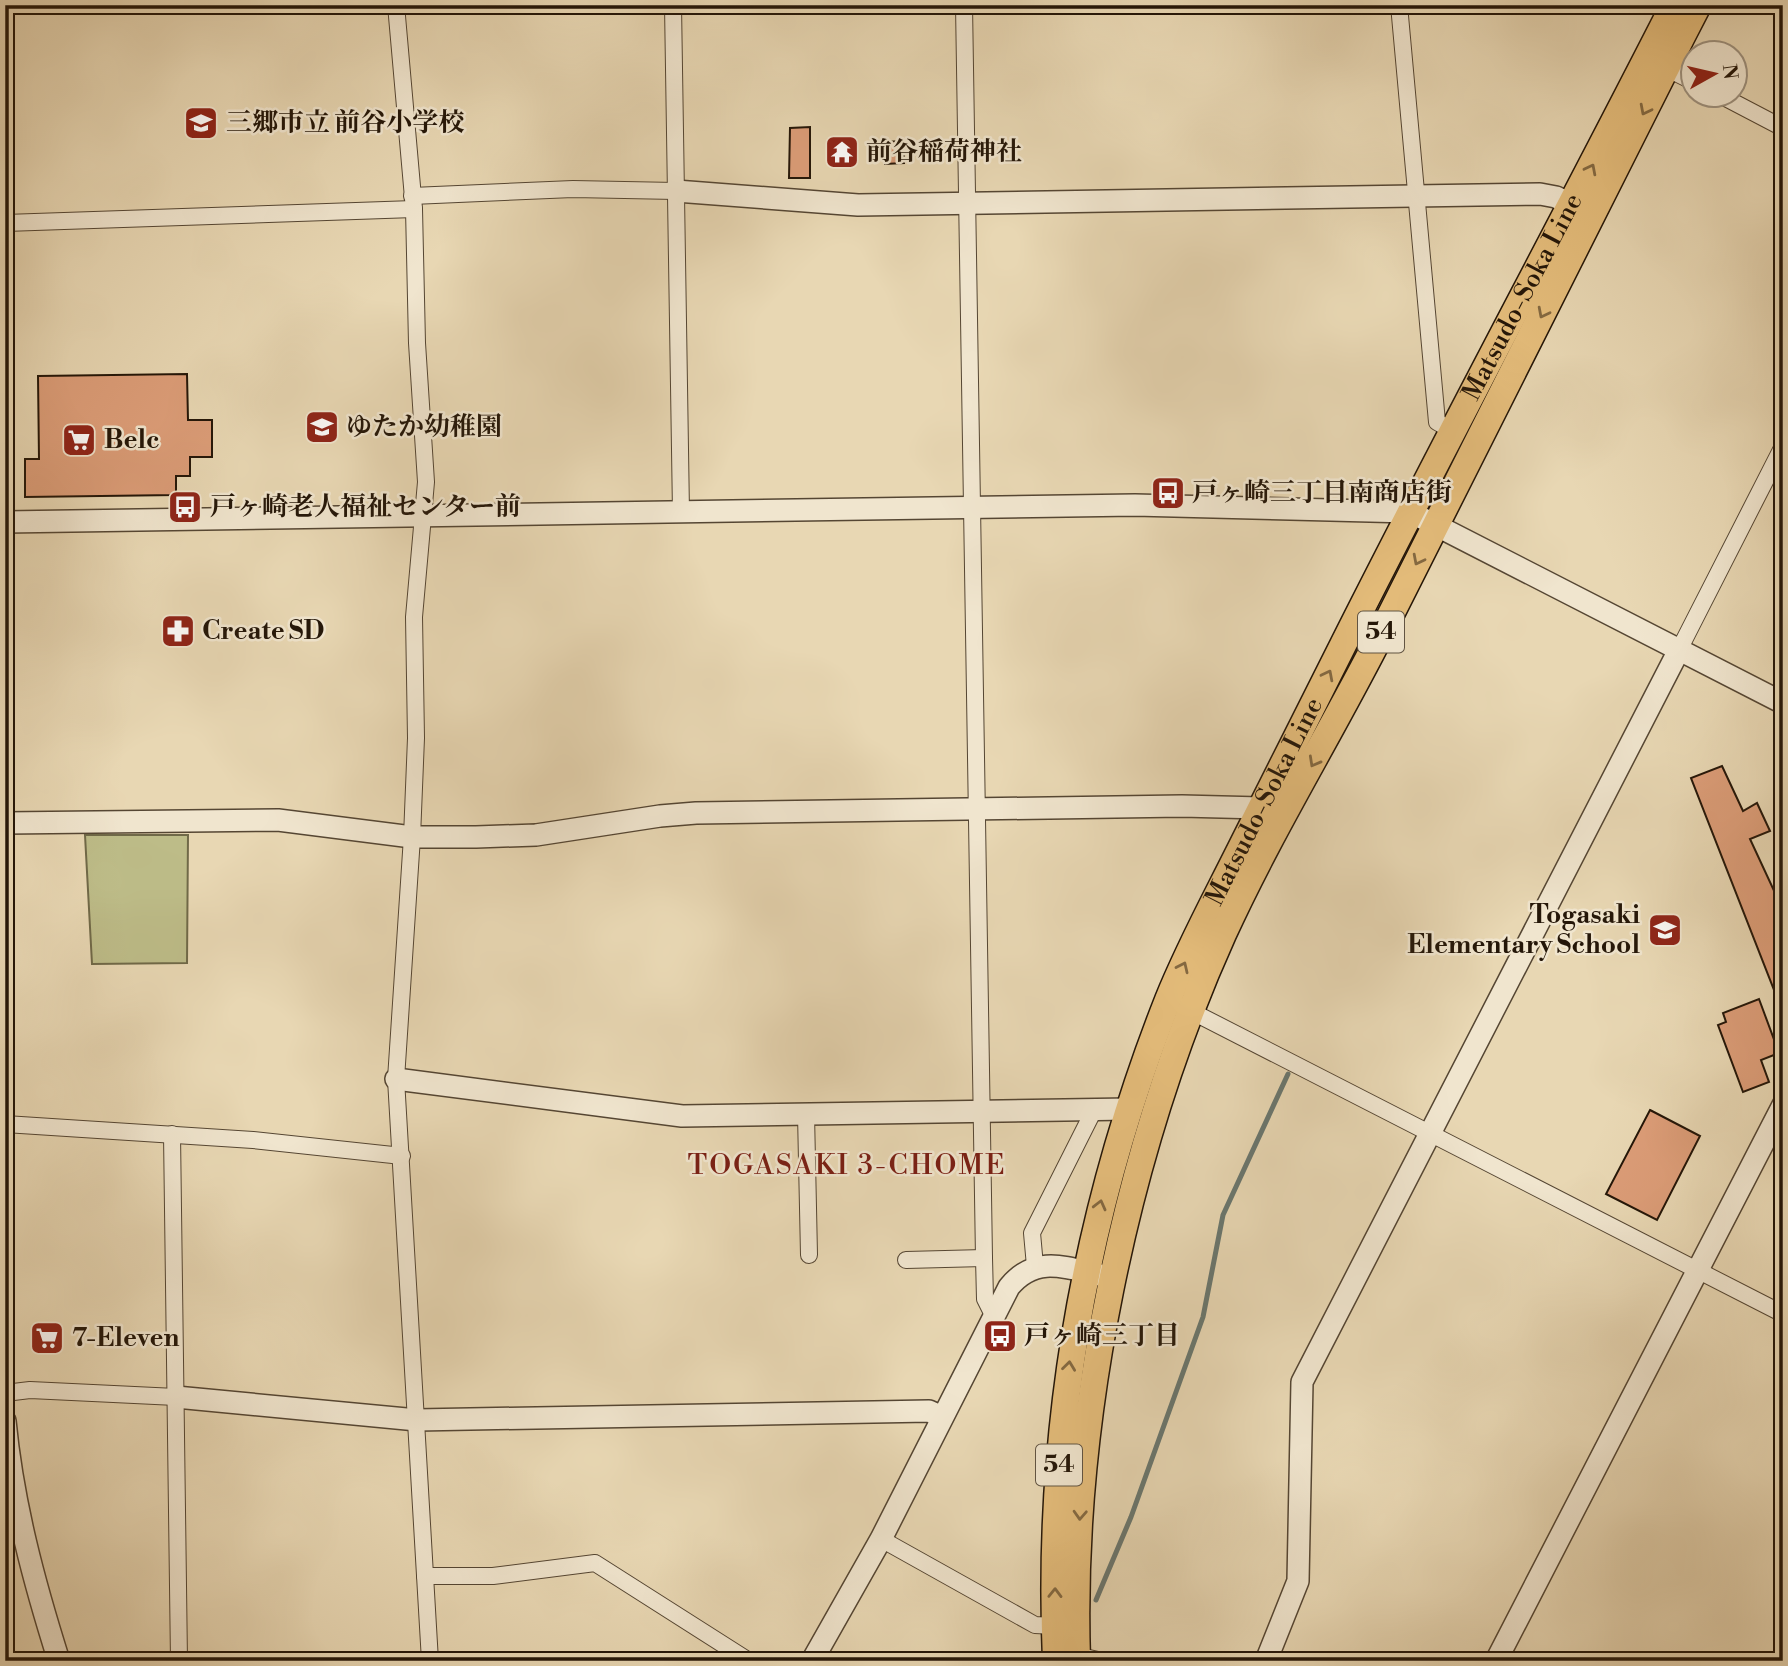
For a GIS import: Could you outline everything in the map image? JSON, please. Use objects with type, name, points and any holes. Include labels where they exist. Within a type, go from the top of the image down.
[{"type":"main road","name":"Matsudo-Soka Line","points":[[1070,1659],[1055,1626],[1056,1519],[1062,1421],[1084,1271],[1104,1190],[1129,1109],[1180,1005],[1261,808],[1451,430],[1572,205],[1674,5]]},
{"type":"main road","name":"Matsudo-Soka Line","points":[[1070,1659],[1081,1500],[1112,1277],[1180,1005],[1224,932],[1350,695],[1698,5]]},
{"type":"street","points":[[396,5],[413,202],[417,343],[426,482],[414,617],[416,738],[396,1079],[429,1661]]},
{"type":"street","points":[[673,5],[681,513]]},
{"type":"street","points":[[964,5],[984,1258],[985,1299],[994,1317]]},
{"type":"street","points":[[1399,5],[1437,422],[1451,430]]},
{"type":"street","points":[[1666,68],[1680,75]]},
{"type":"street","points":[[1745,108],[1783,128]]},
{"type":"street","points":[[5,223],[413,202],[573,189],[676,191],[858,205],[1540,194],[1556,197],[1572,205]]},
{"type":"street","points":[[1266,1661],[1298,1581],[1302,1382],[1783,446]]},
{"type":"street","points":[[5,522],[1135,505],[1410,512],[1783,703]]},
{"type":"street","points":[[5,823],[278,820],[412,837],[537,835],[696,813],[1225,806],[1261,808]]},
{"type":"street","points":[[1180,1005],[1783,1314]]},
{"type":"street","points":[[396,1079],[682,1115],[1129,1109]]},
{"type":"street","points":[[1496,1661],[1783,1105]]},
{"type":"street","points":[[1035,1266],[1032,1233],[1095,1108]]},
{"type":"street","points":[[806,1114],[809,1255]]},
{"type":"street","points":[[5,1124],[172,1134],[402,1156]]},
{"type":"street","points":[[172,1134],[179,1661]]},
{"type":"street","points":[[906,1260],[984,1258]]},
{"type":"street","points":[[812,1661],[881,1539],[994,1317],[1018,1276],[1035,1266],[1112,1277]]},
{"type":"street","points":[[5,1393],[30,1390],[176,1398],[417,1420],[918,1411],[929,1411],[942,1417]]},
{"type":"street","points":[[5,1421],[13,1489],[25,1543],[59,1661]]},
{"type":"street","points":[[881,1539],[1035,1625],[1055,1626]]},
{"type":"street","points":[[425,1576],[493,1576],[594,1563],[749,1661]]},
{"type":"street","points":[[1070,1659],[1102,1661]]},
{"type":"shaded area","points":[[85,835],[188,835],[187,963],[92,964]]},
{"type":"building","points":[[810,127],[810,178],[789,178],[790,128]]},
{"type":"building","points":[[903,141],[904,163],[885,164],[884,142]]},
{"type":"building","points":[[187,374],[188,420],[212,420],[212,457],[190,457],[190,476],[176,476],[176,495],[25,497],[25,459],[39,459],[38,376]]},
{"type":"building","points":[[1722,766],[1743,811],[1757,803],[1770,831],[1750,839],[1783,910],[1783,1013],[1691,778]]},
{"type":"building","points":[[1759,999],[1779,1053],[1761,1060],[1769,1082],[1743,1092],[1718,1025],[1726,1022],[1723,1013]]},
{"type":"building","points":[[1650,1110],[1700,1136],[1657,1220],[1606,1194]]},
{"type":"waterway","points":[[1096,1600],[1131,1517],[1203,1317],[1223,1215],[1288,1074]]},
{"type":"place","name":"三郷市立 前谷小学校","points":[[201,123]]},
{"type":"place","name":"前谷稲荷神社","points":[[842,152]]},
{"type":"place","name":"ゆたか幼稚園","points":[[322,427]]},
{"type":"place","name":"Belc","points":[[79,440]]},
{"type":"place","name":"戸ヶ崎三丁目南商店街","points":[[1168,493]]},
{"type":"place","name":"戸ヶ崎老人福祉センター前","points":[[185,507]]},
{"type":"place","name":"Create SD","points":[[178,631]]},
{"type":"place","name":"Togasaki Elementary School","points":[[1665,930]]},
{"type":"place","name":"戸ヶ崎三丁目","points":[[1000,1336]]},
{"type":"place","name":"7-Eleven","points":[[47,1338]]},
{"type":"district","name":"TOGASAKI 3-CHOME","points":[[847,1165]]}]
